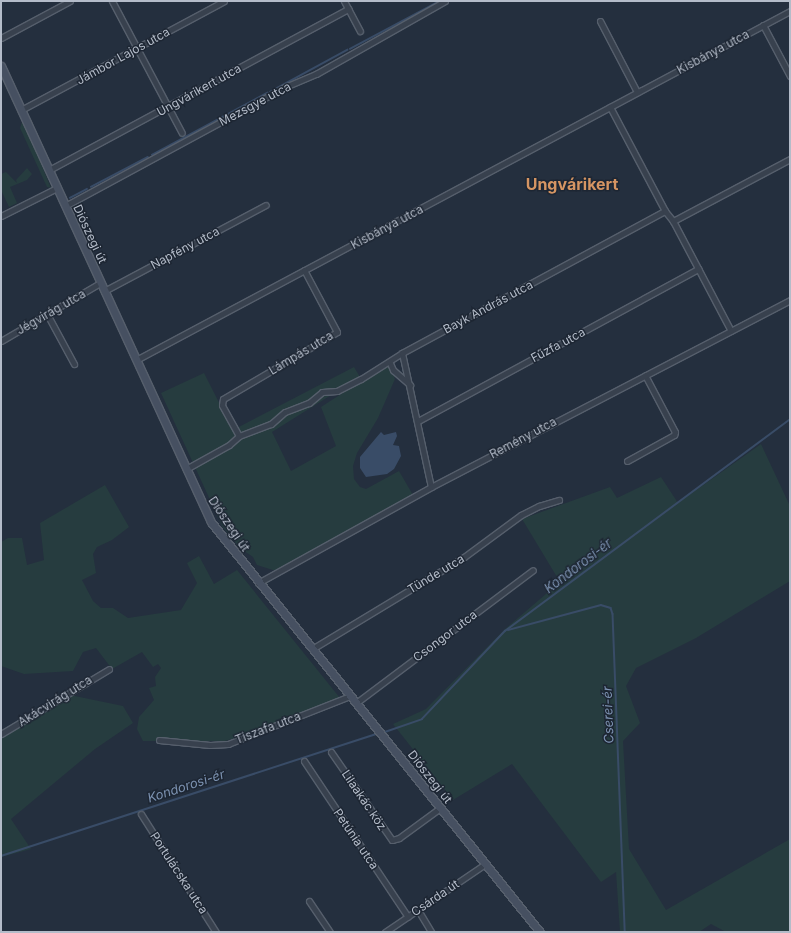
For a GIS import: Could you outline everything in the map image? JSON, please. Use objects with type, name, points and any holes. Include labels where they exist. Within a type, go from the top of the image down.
[{"type":"main road","name":"Diószegi út","points":[[1,66],[211,522],[258,583],[540,932]]},
{"type":"street","points":[[1,38],[70,1]]},
{"type":"street","points":[[112,1],[182,133]]},
{"type":"street","name":"Jámbor Lajos utca","points":[[21,110],[224,1]]},
{"type":"street","points":[[344,1],[360,32]]},
{"type":"street","name":"Mezsgye utca","points":[[65,206],[285,87],[316,74],[445,1]]},
{"type":"street","name":"Ungvárikert utca","points":[[49,170],[348,9]]},
{"type":"street","name":"Kisbánya utca","points":[[136,360],[790,11]]},
{"type":"street","points":[[600,21],[637,92]]},
{"type":"street","points":[[763,25],[790,76]]},
{"type":"street","points":[[610,107],[665,211],[673,221],[731,331]]},
{"type":"street","points":[[673,221],[790,158]]},
{"type":"street","points":[[1,216],[57,188]]},
{"type":"street","name":"Napfény utca","points":[[104,290],[266,205]]},
{"type":"street","name":"Bayk András utca","points":[[186,469],[229,444],[239,436],[271,424],[285,412],[309,403],[322,392],[337,391],[390,362],[402,353],[665,211]]},
{"type":"street","name":"Fűzfa utca","points":[[418,421],[698,269]]},
{"type":"street","name":"Lámpás utca","points":[[239,436],[222,405],[225,397],[336,334],[337,332],[304,270]]},
{"type":"street","name":"Jégvirág utca","points":[[1,341],[100,283]]},
{"type":"street","name":"Remény utca","points":[[258,583],[431,487],[790,300]]},
{"type":"street","points":[[47,314],[74,364]]},
{"type":"street","points":[[402,353],[411,385],[431,487]]},
{"type":"street","points":[[390,362],[393,370],[411,385]]},
{"type":"street","points":[[627,461],[674,435],[675,432],[645,375]]},
{"type":"street","name":"Tünde utca","points":[[312,649],[464,557],[522,515],[539,506],[559,500]]},
{"type":"street","name":"Csongor utca","points":[[356,703],[533,570]]},
{"type":"street","name":"Akácvirág utca","points":[[1,734],[109,669]]},
{"type":"street","name":"Tiszafa utca","points":[[158,740],[210,745],[228,744],[350,696]]},
{"type":"street","name":"Lilaakác köz","points":[[330,752],[392,840],[399,838],[440,808]]},
{"type":"street","name":"Petúnia utca","points":[[304,761],[408,916]]},
{"type":"street","name":"Portulácska utca","points":[[141,814],[216,932]]},
{"type":"street","name":"Csárda út","points":[[385,932],[485,864]]},
{"type":"street","points":[[309,901],[330,932]]},
{"type":"street","points":[[418,910],[431,932]]},
{"type":"green space","points":[[22,122],[25,125],[51,188],[47,187],[20,128]]},
{"type":"green space","points":[[27,168],[32,174],[27,180],[10,187],[17,203],[9,207],[1,190],[1,174],[6,172],[17,183],[16,180]]},
{"type":"green space","points":[[389,363],[395,379],[378,418],[357,453],[353,466],[354,479],[360,487],[366,489],[399,471],[413,495],[276,571],[257,565],[253,557],[240,548],[222,526],[161,393],[204,373],[233,430],[354,367],[360,377],[272,432],[291,471],[336,446],[321,407]]},
{"type":"green space","points":[[761,444],[790,506],[790,581],[696,638],[636,668],[626,686],[640,723],[623,741],[629,849],[666,910],[790,839],[790,932],[726,932],[711,924],[699,932],[620,932],[616,872],[601,882],[512,764],[453,800],[393,724],[426,709],[504,630],[560,582],[522,519],[610,487],[617,498],[661,477],[678,503]]},
{"type":"green space","points":[[105,485],[129,527],[112,540],[97,547],[93,554],[96,573],[82,580],[93,601],[101,608],[113,608],[128,618],[181,610],[197,583],[187,563],[199,556],[214,584],[237,570],[340,698],[272,727],[225,741],[143,741],[137,729],[139,717],[154,700],[149,688],[156,686],[155,677],[161,668],[158,664],[153,667],[142,652],[112,669],[96,648],[83,652],[73,671],[24,674],[1,666],[1,542],[8,538],[22,538],[27,565],[44,560],[40,523]]},
{"type":"green space","points":[[70,695],[123,706],[133,723],[95,749],[11,819],[31,849],[1,857],[1,736]]},
{"type":"water","points":[[381,432],[384,435],[396,432],[397,436],[393,445],[399,446],[401,456],[394,469],[387,474],[366,477],[360,468],[360,457]]},
{"type":"waterway","points":[[350,49],[440,1]]},
{"type":"waterway","points":[[270,92],[347,50]]},
{"type":"waterway","points":[[152,155],[267,93]]},
{"type":"waterway","points":[[91,187],[148,157]]},
{"type":"waterway","points":[[70,198],[87,189]]},
{"type":"waterway","name":"Kondorosi-ér","points":[[385,732],[422,719],[505,631],[790,419]]},
{"type":"waterway","name":"Cserei-ér","points":[[508,630],[601,605],[611,608],[613,614],[625,932]]},
{"type":"waterway","name":"Kondorosi-ér","points":[[1,856],[377,734]]},
{"type":"district","name":"Ungvárikert","points":[[572,184]]}]
